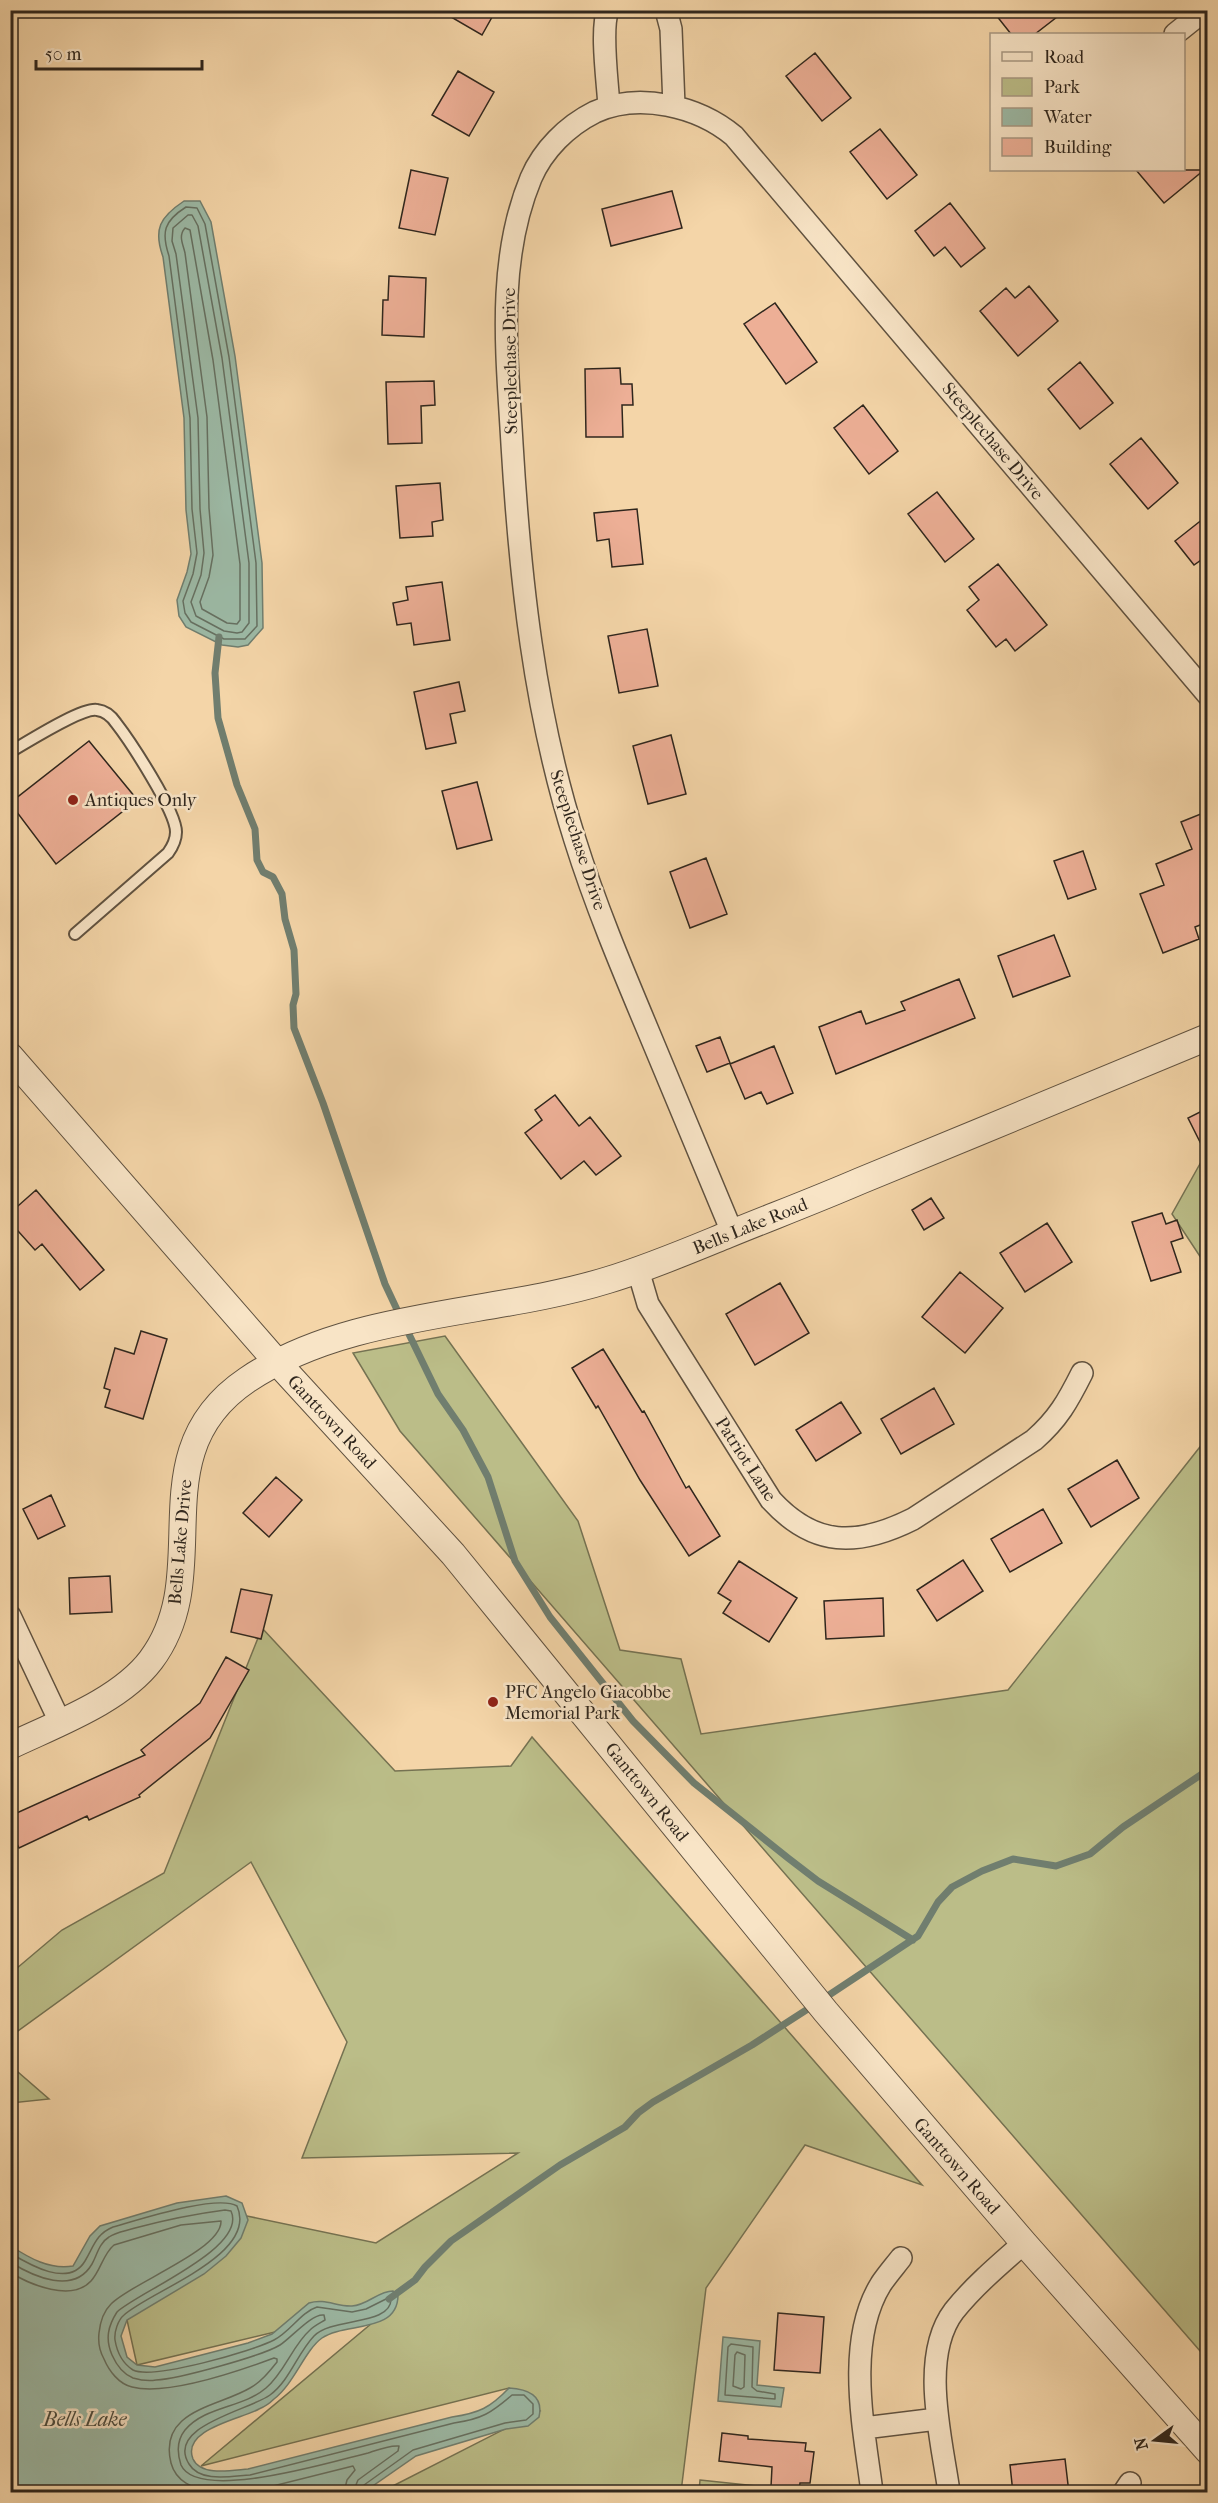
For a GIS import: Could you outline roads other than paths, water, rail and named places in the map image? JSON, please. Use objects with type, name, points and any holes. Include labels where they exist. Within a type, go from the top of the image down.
[{"type":"street","points":[[608,10],[605,34],[609,107]]},
{"type":"street","points":[[666,10],[670,29],[674,106]]},
{"type":"street","points":[[1176,33],[1205,10]]},
{"type":"street","name":"Steeplechase Drive","points":[[732,1232],[619,962],[575,842],[563,800],[530,650],[517,526],[507,353],[507,297],[514,234],[532,176],[544,155],[562,134],[594,113],[609,107],[648,103],[674,106],[714,121],[744,146],[1208,695]]},
{"type":"street","name":"Bells Lake Road","points":[[276,1362],[327,1342],[384,1327],[570,1291],[638,1270],[1208,1037]]},
{"type":"street","name":"Ganttown Road","points":[[10,1056],[276,1362],[453,1554],[808,1991],[1024,2243],[1208,2451]]},
{"type":"street","name":"Patriot Lane","points":[[638,1270],[648,1304],[771,1500],[797,1524],[812,1532],[838,1540],[859,1539],[896,1528],[1034,1440],[1050,1426],[1065,1407],[1082,1372]]},
{"type":"street","name":"Bells Lake Drive","points":[[10,1746],[103,1700],[129,1683],[149,1663],[163,1641],[172,1619],[180,1579],[187,1461],[194,1440],[210,1414],[242,1383],[276,1362]]},
{"type":"street","points":[[10,1616],[60,1722]]},
{"type":"street","points":[[950,2493],[937,2419],[936,2376],[940,2342],[953,2313],[986,2277],[1024,2243]]},
{"type":"street","points":[[872,2493],[864,2428],[860,2371],[861,2348],[880,2285],[901,2258]]},
{"type":"street","points":[[864,2428],[937,2419]]},
{"type":"lane","points":[[10,752],[79,714],[95,709],[102,711],[115,721],[155,783],[174,820],[177,831],[175,843],[168,853],[75,934]]},
{"type":"water","points":[[184,201],[200,201],[211,222],[235,356],[262,563],[263,628],[248,645],[238,647],[222,645],[186,627],[179,616],[177,600],[191,554],[186,510],[184,418],[159,231],[164,218]]},
{"type":"water","name":"Bells Lake","points":[[226,2196],[242,2203],[248,2220],[241,2238],[226,2256],[204,2274],[127,2320],[121,2336],[127,2357],[137,2365],[155,2367],[248,2343],[272,2334],[309,2303],[352,2306],[388,2292],[393,2291],[398,2295],[396,2307],[380,2322],[332,2333],[316,2343],[288,2385],[269,2403],[204,2433],[196,2440],[192,2449],[193,2459],[197,2465],[218,2471],[248,2469],[470,2414],[490,2405],[509,2388],[533,2395],[539,2403],[539,2417],[528,2426],[506,2429],[416,2456],[364,2492],[21,2492],[11,2488],[11,2246],[32,2259],[48,2265],[73,2266],[90,2236],[100,2226],[177,2203]]},
{"type":"water","points":[[723,2337],[760,2341],[757,2385],[784,2388],[781,2407],[718,2401]]},
{"type":"waterway","points":[[219,637],[215,673],[218,718],[237,785],[255,829],[257,860],[263,872],[273,877],[282,894],[285,919],[294,950],[296,994],[293,1005],[294,1028],[323,1103],[385,1284],[400,1316]]},
{"type":"waterway","points":[[405,1326],[438,1394],[463,1430],[488,1477],[515,1561],[550,1617],[633,1721],[694,1783],[788,1858],[818,1881],[913,1940]]},
{"type":"waterway","points":[[823,1999],[918,1936],[938,1902],[952,1887],[982,1871],[1013,1859],[1056,1866],[1090,1854],[1123,1827],[1208,1770]]},
{"type":"waterway","points":[[389,2299],[415,2280],[451,2241],[560,2165],[625,2127],[653,2102],[752,2045],[814,2005]]},
{"type":"place","name":"Antiques Only","points":[[73,800]]},
{"type":"place","name":"PFC Angelo Giacobbe Memorial Park","points":[[493,1702]]}]
